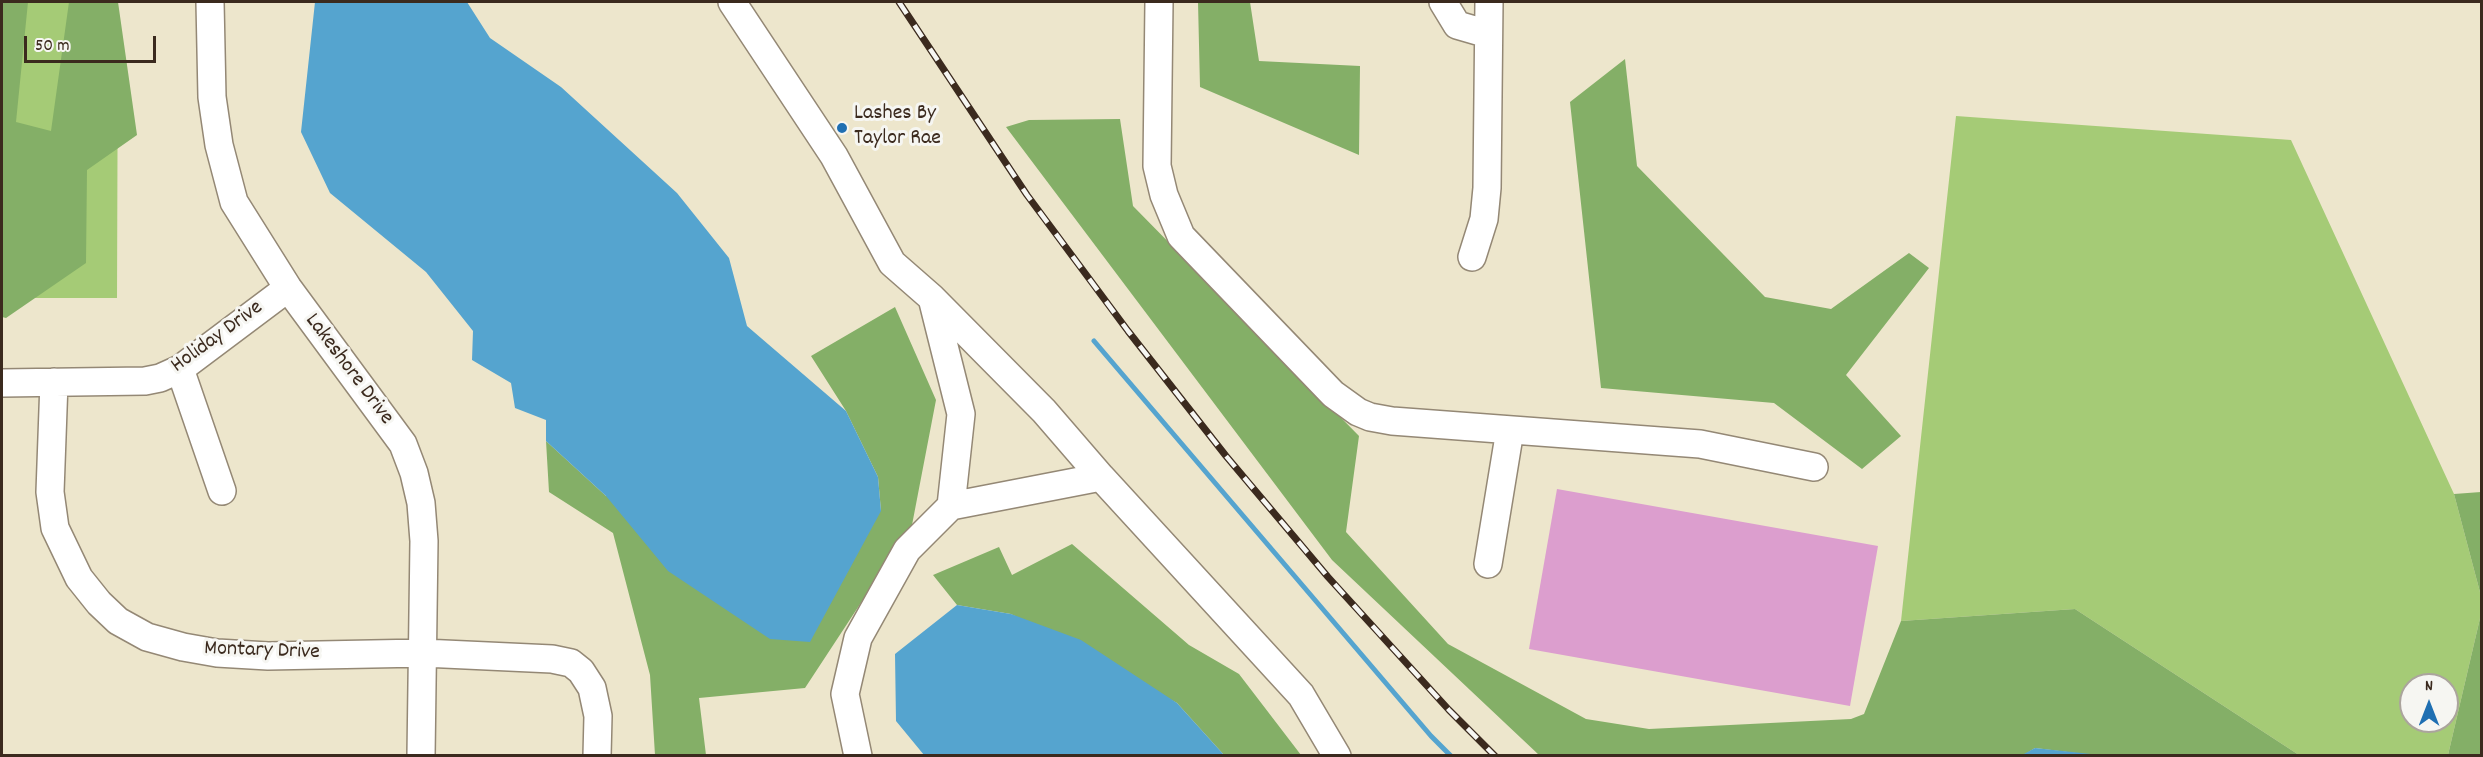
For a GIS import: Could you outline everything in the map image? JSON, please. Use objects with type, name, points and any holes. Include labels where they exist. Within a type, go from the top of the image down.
[{"type":"lane","name":"Lakeshore Drive","points":[[210,2],[212,97],[225,175],[234,202],[288,288],[403,444],[414,473],[421,503],[423,541],[421,756]]},
{"type":"lane","points":[[732,2],[834,156],[892,262],[932,298],[1044,411],[1101,477],[1301,695],[1337,756]]},
{"type":"lane","points":[[1159,2],[1157,166],[1164,195],[1181,236],[1333,394],[1358,412],[1392,421],[1700,444],[1814,467]]},
{"type":"lane","points":[[1443,2],[1457,25],[1488,34]]},
{"type":"lane","points":[[1472,257],[1484,219],[1487,188],[1489,2]]},
{"type":"lane","name":"Holiday Drive","points":[[2,383],[145,381],[180,369],[288,288]]},
{"type":"lane","points":[[932,298],[961,414],[951,506]]},
{"type":"lane","points":[[180,369],[222,491]]},
{"type":"lane","name":"Montary Drive","points":[[54,382],[50,492],[55,528],[79,578],[99,603],[118,621],[147,637],[217,653],[268,656],[423,653],[552,659],[571,663],[581,671],[592,688],[598,716],[597,756]]},
{"type":"lane","points":[[1488,564],[1510,430]]},
{"type":"lane","points":[[858,756],[845,694],[858,638],[907,550],[951,506],[1101,477]]},
{"type":"green space","points":[[2,2],[118,2],[117,298],[2,298]]},
{"type":"green space","points":[[2,2],[28,2],[16,122],[51,131],[69,2],[118,2],[137,135],[87,170],[86,263],[6,318],[2,317]]},
{"type":"green space","points":[[1198,2],[1250,2],[1259,61],[1360,66],[1359,155],[1200,87]]},
{"type":"green space","points":[[1625,59],[1637,166],[1765,297],[1831,309],[1909,253],[1929,268],[1846,375],[1901,436],[1862,469],[1774,403],[1601,388],[1570,102]]},
{"type":"green space","points":[[1956,116],[2291,140],[2454,494],[2481,596],[2481,614],[2459,708],[2459,673],[2399,673],[2399,733],[2453,733],[2448,755],[2299,755],[2075,609],[1901,621]]},
{"type":"green space","points":[[1120,119],[1133,206],[1359,436],[1346,532],[1448,644],[1586,719],[1649,729],[1851,719],[1864,714],[1901,621],[2075,609],[2299,755],[2100,756],[2035,748],[2022,756],[1539,755],[1332,560],[1006,127],[1029,120]]},
{"type":"green space","points":[[895,307],[936,400],[912,525],[805,688],[699,698],[706,755],[655,755],[650,675],[613,533],[549,492],[546,441],[606,496],[881,511],[878,477],[846,411],[811,356]]},
{"type":"green space","points":[[2482,492],[2481,596],[2454,494]]},
{"type":"green space","points":[[1072,544],[1189,645],[1239,674],[1301,755],[1224,755],[1177,703],[1011,614],[957,605],[933,575],[999,547],[1012,575]]},
{"type":"green space","points":[[2481,614],[2481,755],[2448,755],[2453,733],[2459,733],[2459,708]]},
{"type":"water","points":[[315,2],[467,2],[490,38],[561,87],[677,193],[729,258],[747,326],[846,411],[878,477],[881,511],[810,642],[770,639],[668,571],[606,496],[546,441],[546,420],[515,408],[511,383],[472,360],[473,331],[426,272],[330,193],[301,132]]},
{"type":"water","points":[[957,605],[1011,614],[1081,640],[1177,703],[1224,755],[924,755],[896,721],[895,654]]},
{"type":"water","points":[[2035,748],[2100,755],[2022,755]]},
{"type":"building","points":[[1557,489],[1878,546],[1850,706],[1529,649]]},
{"type":"waterway","points":[[1094,341],[1431,736],[1451,756]]},
{"type":"railway","points":[[899,2],[1027,195],[1128,331],[1226,456],[1328,577],[1449,710],[1495,756]]},
{"type":"place","name":"Lashes By Taylor Rae","points":[[842,128]]}]
